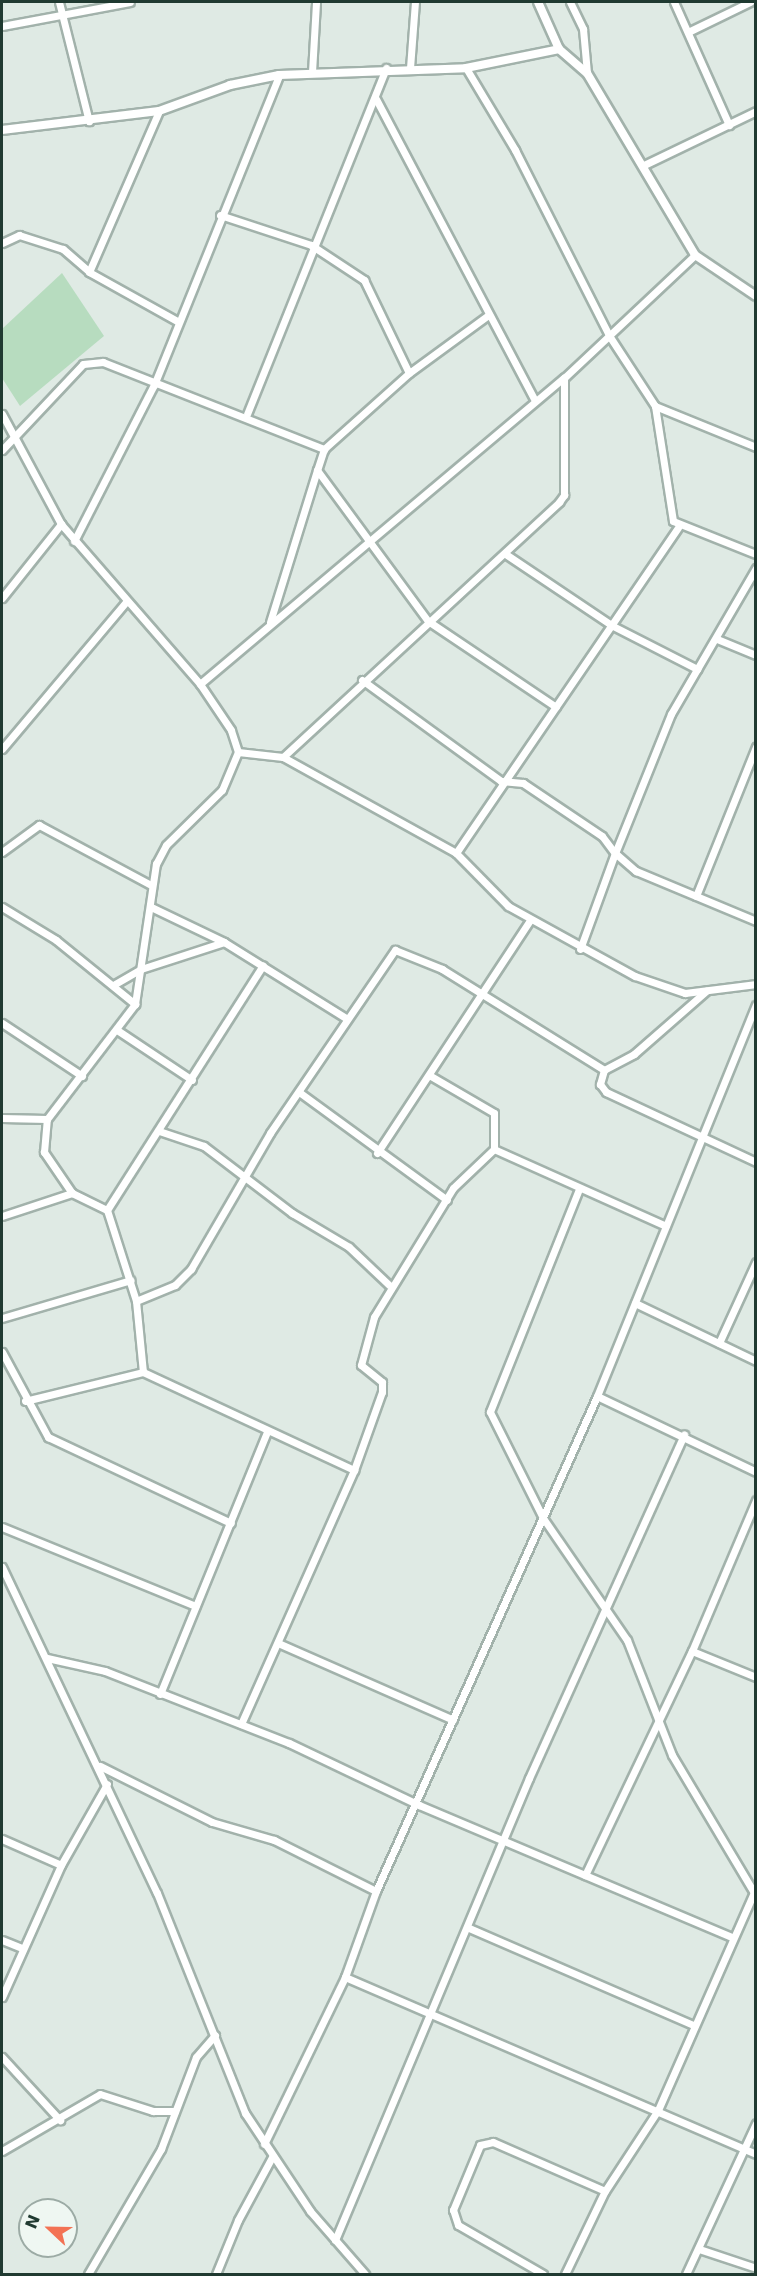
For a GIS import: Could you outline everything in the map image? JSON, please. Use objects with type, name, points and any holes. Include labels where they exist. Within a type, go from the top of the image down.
[{"type":"street","points":[[59,2],[89,121]]},
{"type":"street","points":[[2,26],[63,17],[130,2]]},
{"type":"street","points":[[312,72],[316,2]]},
{"type":"street","points":[[410,68],[415,2]]},
{"type":"street","points":[[538,2],[559,49],[587,73],[644,165],[695,255],[756,296]]},
{"type":"street","points":[[570,2],[583,29],[587,73]]},
{"type":"street","points":[[674,2],[729,125]]},
{"type":"street","points":[[688,32],[750,2]]},
{"type":"street","points":[[2,130],[159,111],[230,84],[279,75],[386,68],[466,68],[559,49]]},
{"type":"street","points":[[247,414],[311,245],[376,99],[386,68]]},
{"type":"street","points":[[466,68],[516,150],[610,337],[656,406],[665,492],[678,526],[756,554]]},
{"type":"street","points":[[74,541],[154,386],[177,321],[279,75]]},
{"type":"street","points":[[376,99],[488,316],[535,400]]},
{"type":"street","points":[[89,272],[159,111]]},
{"type":"street","points":[[644,165],[756,111]]},
{"type":"street","points":[[220,215],[311,245],[364,280],[409,373]]},
{"type":"street","points":[[2,243],[29,237],[66,250],[89,272],[177,321]]},
{"type":"street","points":[[200,684],[535,400],[564,378],[695,255]]},
{"type":"street","points":[[270,623],[324,449],[409,373],[488,316]]},
{"type":"street","points":[[2,450],[12,436],[83,364],[103,362],[154,386],[247,414],[324,449]]},
{"type":"street","points":[[283,757],[362,680],[507,555],[564,495],[564,378]]},
{"type":"street","points":[[656,406],[756,447]]},
{"type":"street","points":[[2,414],[61,524],[125,603],[200,684],[231,730],[238,752],[222,790],[166,845],[151,885],[151,907],[135,1004],[47,1119],[44,1152],[72,1193],[107,1210],[136,1301],[143,1372]]},
{"type":"street","points":[[317,470],[428,621],[556,708]]},
{"type":"street","points":[[2,598],[61,524]]},
{"type":"street","points":[[456,853],[501,781],[556,708],[678,526]]},
{"type":"street","points":[[507,555],[611,625],[697,669]]},
{"type":"street","points":[[580,949],[666,725],[756,568]]},
{"type":"street","points":[[2,748],[125,603]]},
{"type":"street","points":[[717,639],[756,655]]},
{"type":"street","points":[[362,680],[501,781],[523,783],[602,836],[615,854],[636,872],[756,921]]},
{"type":"street","points":[[696,896],[756,747]]},
{"type":"street","points":[[238,752],[283,757],[456,853],[500,899],[530,920],[580,949],[679,992],[756,984]]},
{"type":"street","points":[[2,852],[39,825],[151,885]]},
{"type":"street","points":[[2,907],[115,984],[135,1004]]},
{"type":"street","points":[[151,907],[224,942],[347,1019]]},
{"type":"street","points":[[377,1153],[530,920]]},
{"type":"street","points":[[115,984],[141,969],[224,942]]},
{"type":"street","points":[[136,1301],[175,1285],[191,1269],[244,1173],[390,954],[400,948],[482,995],[603,1070]]},
{"type":"street","points":[[107,1210],[192,1080],[263,965]]},
{"type":"street","points":[[603,1070],[634,1054],[706,991]]},
{"type":"street","points":[[264,2144],[345,1977],[376,1891],[419,1805],[453,1720],[597,1396],[756,1005]]},
{"type":"street","points":[[2,1023],[82,1076]]},
{"type":"street","points":[[117,1030],[192,1080]]},
{"type":"street","points":[[603,1070],[600,1084],[606,1092],[700,1140],[756,1162]]},
{"type":"street","points":[[241,1724],[354,1470],[384,1385],[361,1365],[389,1285],[447,1200],[494,1149],[494,1113],[429,1075]]},
{"type":"street","points":[[299,1092],[377,1153],[447,1200]]},
{"type":"street","points":[[2,1118],[47,1119]]},
{"type":"street","points":[[159,1131],[204,1146],[244,1173],[292,1213],[349,1247],[389,1285]]},
{"type":"street","points":[[494,1149],[666,1226]]},
{"type":"street","points":[[565,2274],[605,2191],[658,2110],[732,1937],[755,1893],[672,1755],[658,1718],[609,1610],[543,1518],[490,1408],[579,1189]]},
{"type":"street","points":[[2,1216],[72,1193]]},
{"type":"street","points":[[718,1343],[756,1262]]},
{"type":"street","points":[[2,1318],[131,1280]]},
{"type":"street","points":[[635,1303],[756,1361]]},
{"type":"street","points":[[2,1352],[25,1401],[44,1432],[57,1442],[231,1523]]},
{"type":"street","points":[[25,1401],[143,1372],[267,1432],[354,1470]]},
{"type":"street","points":[[597,1396],[684,1434],[756,1472]]},
{"type":"street","points":[[160,1694],[267,1432]]},
{"type":"street","points":[[335,2240],[506,1840],[609,1610],[684,1434]]},
{"type":"street","points":[[585,1875],[658,1718],[692,1651],[756,1500]]},
{"type":"street","points":[[2,1527],[196,1606]]},
{"type":"street","points":[[2,1567],[108,1784],[215,2035],[237,2096],[272,2157],[335,2240],[365,2274]]},
{"type":"street","points":[[278,1644],[453,1720]]},
{"type":"street","points":[[692,1651],[756,1677]]},
{"type":"street","points":[[47,1658],[105,1671],[241,1724],[419,1805],[732,1937]]},
{"type":"street","points":[[100,1767],[212,1822],[274,1840],[376,1891]]},
{"type":"street","points":[[2,1998],[22,1948],[61,1865],[108,1784]]},
{"type":"street","points":[[2,1839],[61,1865]]},
{"type":"street","points":[[469,1928],[693,2025]]},
{"type":"street","points":[[2,1940],[22,1948]]},
{"type":"street","points":[[345,1977],[434,2012],[756,2154]]},
{"type":"street","points":[[88,2274],[160,2149],[196,2057],[215,2035]]},
{"type":"street","points":[[2,2057],[60,2120]]},
{"type":"street","points":[[2,2151],[60,2120],[100,2094],[153,2111],[175,2111]]},
{"type":"street","points":[[686,2274],[756,2123]]},
{"type":"street","points":[[543,2274],[458,2225],[453,2210],[480,2145],[493,2142],[605,2191]]},
{"type":"street","points":[[216,2274],[229,2239],[272,2157]]},
{"type":"street","points":[[699,2249],[756,2268]]},
{"type":"green space","points":[[62,273],[104,336],[20,406],[2,378],[2,329]]}]
